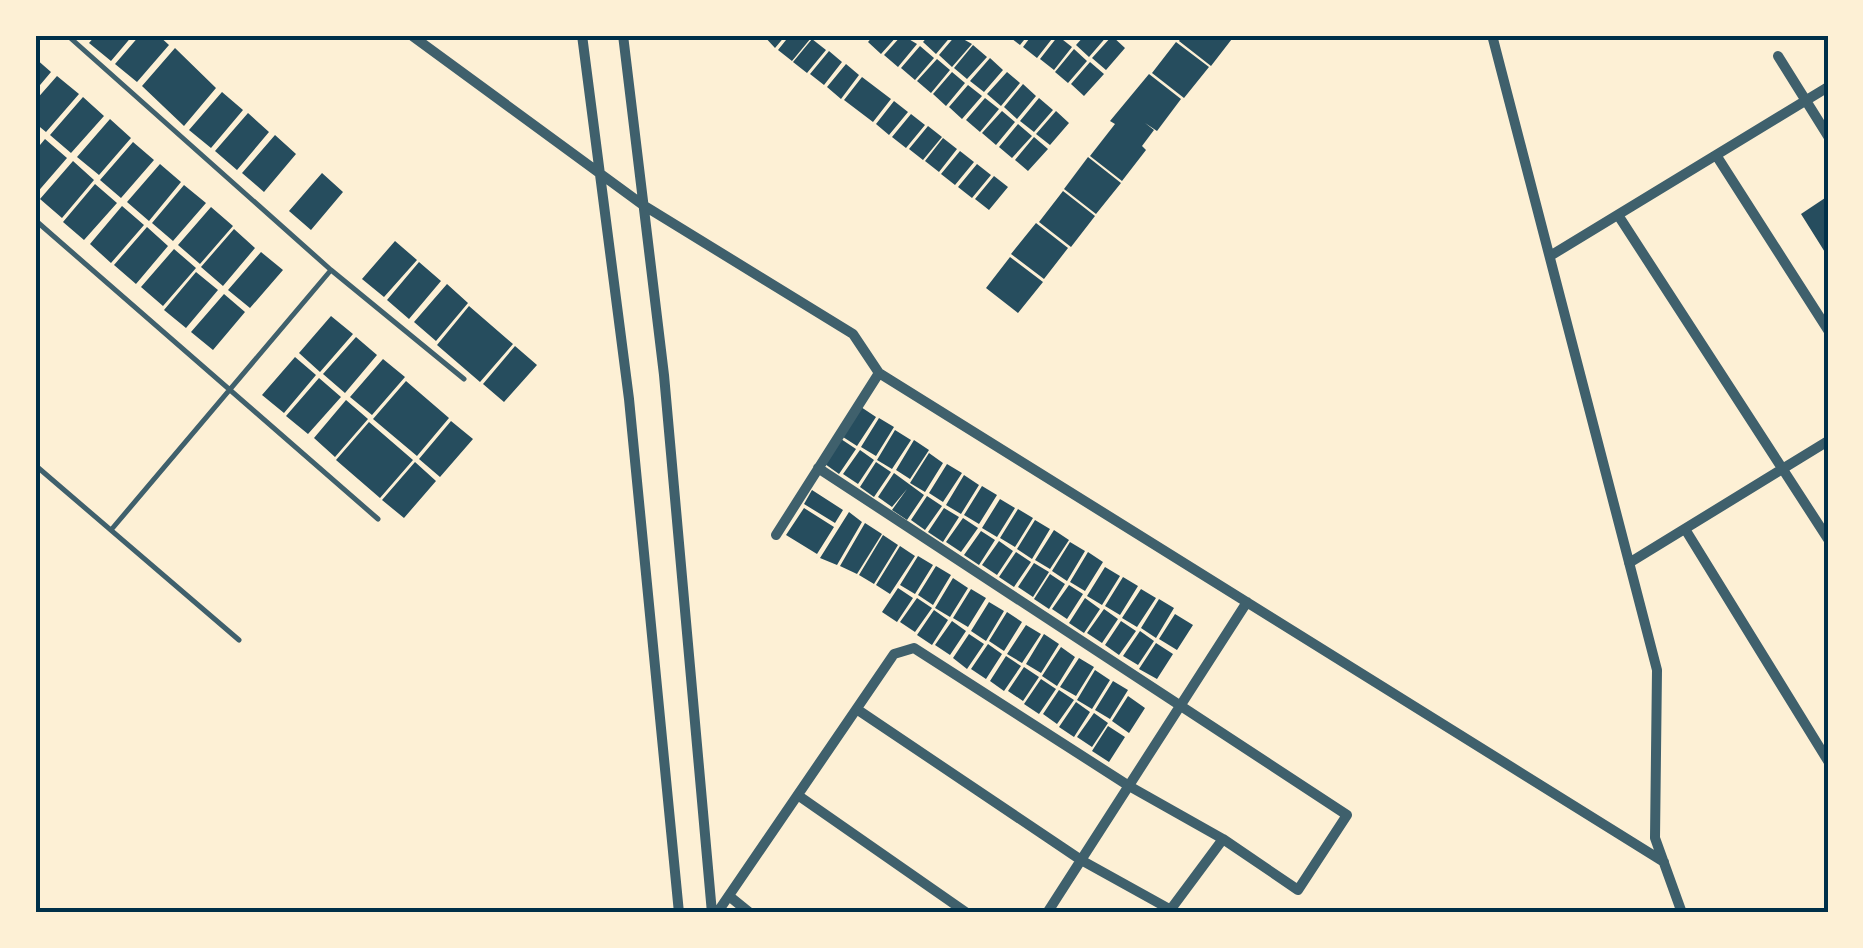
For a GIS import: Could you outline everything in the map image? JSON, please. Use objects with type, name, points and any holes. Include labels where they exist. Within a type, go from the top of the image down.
[{"type":"street","points":[[412,35],[644,205],[854,334],[879,372],[1664,862]]},
{"type":"street","points":[[582,35],[629,400],[679,913]]},
{"type":"street","points":[[623,35],[664,375],[714,913]]},
{"type":"street","points":[[1492,35],[1657,670],[1655,838],[1682,913]]},
{"type":"street","points":[[1778,56],[1828,136]]},
{"type":"street","points":[[1550,256],[1828,88]]},
{"type":"street","points":[[1716,155],[1828,330]]},
{"type":"street","points":[[1618,215],[1828,540]]},
{"type":"street","points":[[776,535],[879,372]]},
{"type":"street","points":[[1630,563],[1828,442]]},
{"type":"street","points":[[714,913],[799,796],[894,654],[914,648],[1129,786],[1223,839],[1298,890],[1347,815],[1182,703],[818,468]]},
{"type":"street","points":[[1685,529],[1828,761]]},
{"type":"street","points":[[1047,913],[1247,602]]},
{"type":"street","points":[[858,710],[1082,860],[1172,912],[1223,839]]},
{"type":"street","points":[[799,796],[967,913]]},
{"type":"street","points":[[729,896],[750,913]]},
{"type":"lane","points":[[67,35],[331,270],[464,379]]},
{"type":"lane","points":[[35,220],[378,519]]},
{"type":"lane","points":[[112,530],[331,270]]},
{"type":"lane","points":[[35,464],[240,640]]},
{"type":"building","points":[[96,35],[133,35],[111,61],[89,43]]},
{"type":"building","points":[[140,35],[158,35],[169,45],[137,82],[115,64]]},
{"type":"building","points":[[763,35],[786,35],[775,48]]},
{"type":"building","points":[[790,35],[811,38],[792,61],[778,50]]},
{"type":"building","points":[[874,35],[898,35],[881,54],[868,42]]},
{"type":"building","points":[[902,35],[917,44],[898,67],[884,55]]},
{"type":"building","points":[[929,35],[952,35],[936,54],[923,42]]},
{"type":"building","points":[[956,35],[972,44],[952,67],[939,55]]},
{"type":"building","points":[[1007,35],[1028,35],[1020,45]]},
{"type":"building","points":[[1032,35],[1055,35],[1037,58],[1023,47]]},
{"type":"building","points":[[1085,35],[1108,35],[1089,57],[1076,45]]},
{"type":"building","points":[[1183,35],[1235,35],[1211,66],[1179,41]]},
{"type":"building","points":[[1058,36],[1072,47],[1054,70],[1040,59]]},
{"type":"building","points":[[1112,36],[1125,48],[1106,70],[1092,58]]},
{"type":"building","points":[[812,39],[826,50],[807,73],[793,62]]},
{"type":"building","points":[[1176,42],[1209,67],[1184,98],[1152,73]]},
{"type":"building","points":[[973,45],[987,57],[967,79],[954,68]]},
{"type":"building","points":[[920,46],[934,58],[915,80],[901,68]]},
{"type":"building","points":[[175,48],[216,88],[184,126],[142,86]]},
{"type":"building","points":[[1074,49],[1087,61],[1068,83],[1055,72]]},
{"type":"building","points":[[829,51],[842,62],[824,85],[810,74]]},
{"type":"building","points":[[35,58],[51,72],[35,91]]},
{"type":"building","points":[[990,58],[1003,70],[984,92],[970,81]]},
{"type":"building","points":[[937,59],[950,70],[931,93],[917,81]]},
{"type":"building","points":[[1090,62],[1104,74],[1084,96],[1071,84]]},
{"type":"building","points":[[846,64],[859,75],[841,99],[827,87]]},
{"type":"building","points":[[952,72],[965,83],[946,106],[933,94]]},
{"type":"building","points":[[1007,72],[1020,83],[1001,106],[987,94]]},
{"type":"building","points":[[1149,74],[1181,99],[1157,131],[1145,123],[1154,130],[1142,146],[1146,150],[1122,181],[1090,156],[1115,124],[1110,121]]},
{"type":"building","points":[[57,76],[79,94],[46,132],[35,123],[35,101]]},
{"type":"building","points":[[862,77],[891,99],[873,122],[844,100]]},
{"type":"building","points":[[1023,84],[1036,96],[1017,119],[1004,107]]},
{"type":"building","points":[[968,85],[982,96],[962,119],[949,107]]},
{"type":"building","points":[[222,92],[243,110],[211,148],[189,130]]},
{"type":"building","points":[[83,97],[104,116],[71,153],[50,135]]},
{"type":"building","points":[[985,98],[999,109],[980,132],[966,120]]},
{"type":"building","points":[[1039,98],[1053,110],[1034,132],[1020,121]]},
{"type":"building","points":[[894,101],[908,112],[889,135],[876,124]]},
{"type":"building","points":[[1002,111],[1015,122],[996,145],[982,133]]},
{"type":"building","points":[[1056,111],[1069,123],[1050,145],[1036,134]]},
{"type":"building","points":[[248,113],[269,132],[237,170],[215,151]]},
{"type":"building","points":[[911,114],[925,125],[906,148],[892,137]]},
{"type":"building","points":[[110,119],[131,138],[99,175],[77,157]]},
{"type":"building","points":[[1018,124],[1032,136],[1012,158],[999,147]]},
{"type":"building","points":[[928,126],[942,137],[923,160],[909,149]]},
{"type":"building","points":[[275,135],[296,154],[264,192],[242,173]]},
{"type":"building","points":[[1034,137],[1048,149],[1028,171],[1015,160]]},
{"type":"building","points":[[943,138],[957,149],[939,172],[925,161]]},
{"type":"building","points":[[45,139],[67,158],[35,195],[35,151]]},
{"type":"building","points":[[133,142],[154,160],[121,198],[100,180]]},
{"type":"building","points":[[960,151],[974,162],[955,185],[941,174]]},
{"type":"building","points":[[1088,157],[1121,183],[1096,214],[1064,189]]},
{"type":"building","points":[[73,161],[94,180],[62,218],[40,199]]},
{"type":"building","points":[[160,164],[181,182],[149,221],[127,202]]},
{"type":"building","points":[[977,164],[991,175],[972,198],[958,187]]},
{"type":"building","points":[[322,173],[343,192],[311,230],[289,211]]},
{"type":"building","points":[[994,176],[1008,187],[989,210],[975,199]]},
{"type":"building","points":[[95,184],[117,203],[84,240],[63,222]]},
{"type":"building","points":[[184,185],[206,203],[173,241],[152,223]]},
{"type":"building","points":[[1063,191],[1095,216],[1071,247],[1039,222]]},
{"type":"building","points":[[1828,196],[1828,257],[1801,214]]},
{"type":"building","points":[[122,206],[144,225],[111,263],[90,244]]},
{"type":"building","points":[[211,207],[233,226],[200,264],[178,245]]},
{"type":"building","points":[[1036,223],[1068,248],[1044,279],[1011,254]]},
{"type":"building","points":[[147,227],[168,246],[136,284],[114,265]]},
{"type":"building","points":[[234,229],[255,248],[223,286],[201,267]]},
{"type":"building","points":[[395,241],[417,260],[384,297],[362,279]]},
{"type":"building","points":[[174,249],[196,268],[163,306],[141,287]]},
{"type":"building","points":[[261,252],[283,270],[250,308],[228,290]]},
{"type":"building","points":[[1010,257],[1043,282],[1018,313],[986,288]]},
{"type":"building","points":[[419,262],[441,281],[409,319],[387,300]]},
{"type":"building","points":[[196,272],[218,290],[186,328],[164,310]]},
{"type":"building","points":[[447,284],[468,303],[436,341],[414,322]]},
{"type":"building","points":[[224,294],[245,312],[213,350],[191,332]]},
{"type":"building","points":[[469,306],[513,344],[480,382],[437,345]]},
{"type":"building","points":[[331,316],[353,334],[320,372],[299,353]]},
{"type":"building","points":[[356,337],[377,355],[345,393],[323,374]]},
{"type":"building","points":[[515,346],[537,365],[504,402],[483,384]]},
{"type":"building","points":[[295,357],[316,375],[284,413],[262,395]]},
{"type":"building","points":[[383,359],[405,377],[372,415],[350,397]]},
{"type":"building","points":[[319,378],[341,397],[308,434],[286,416]]},
{"type":"building","points":[[406,381],[449,418],[417,456],[373,419]]},
{"type":"building","points":[[346,400],[368,419],[335,457],[314,438]]},
{"type":"building","points":[[861,407],[876,417],[857,446],[843,437]]},
{"type":"building","points":[[879,418],[894,427],[876,456],[861,447]]},
{"type":"building","points":[[451,421],[473,439],[440,477],[419,459]]},
{"type":"building","points":[[369,422],[413,460],[380,498],[336,460]]},
{"type":"building","points":[[895,430],[911,440],[892,469],[877,460]]},
{"type":"building","points":[[841,439],[856,449],[839,474],[825,464]]},
{"type":"building","points":[[914,440],[929,450],[910,479],[896,470]]},
{"type":"building","points":[[860,450],[874,460],[858,484],[843,474]]},
{"type":"building","points":[[929,453],[943,463],[925,492],[910,483]]},
{"type":"building","points":[[415,462],[436,481],[404,518],[382,500]]},
{"type":"building","points":[[876,462],[891,472],[874,497],[860,487]]},
{"type":"building","points":[[947,464],[962,473],[943,502],[929,493]]},
{"type":"building","points":[[894,473],[924,495],[907,520],[892,510],[907,489],[892,507],[878,497]]},
{"type":"building","points":[[964,475],[979,485],[961,514],[946,505]]},
{"type":"building","points":[[982,486],[997,495],[979,524],[964,515]]},
{"type":"building","points":[[812,490],[843,510],[835,523],[804,504]]},
{"type":"building","points":[[927,496],[942,506],[925,530],[911,520]]},
{"type":"building","points":[[1000,499],[1015,508],[997,537],[982,528]]},
{"type":"building","points":[[804,508],[834,527],[817,554],[786,535]]},
{"type":"building","points":[[944,508],[959,517],[943,542],[928,532]]},
{"type":"building","points":[[1018,509],[1033,518],[1015,547],[1000,538]]},
{"type":"building","points":[[849,512],[862,522],[837,565],[820,558]]},
{"type":"building","points":[[963,518],[978,528],[961,552],[946,542]]},
{"type":"building","points":[[1035,520],[1050,529],[1032,559],[1017,549]]},
{"type":"building","points":[[865,523],[882,534],[857,574],[840,566]]},
{"type":"building","points":[[1054,530],[1069,540],[1050,569],[1035,560]]},
{"type":"building","points":[[981,531],[995,540],[979,565],[964,555]]},
{"type":"building","points":[[883,535],[898,545],[874,584],[859,575]]},
{"type":"building","points":[[999,541],[1013,551],[997,575],[982,565]]},
{"type":"building","points":[[1070,542],[1085,551],[1067,581],[1052,571]]},
{"type":"building","points":[[900,546],[915,556],[890,594],[876,585]]},
{"type":"building","points":[[1016,552],[1031,562],[1014,587],[999,577]]},
{"type":"building","points":[[1088,552],[1103,562],[1085,591],[1070,582]]},
{"type":"building","points":[[918,556],[933,565],[915,594],[900,585]]},
{"type":"building","points":[[1034,563],[1049,572],[1033,597],[1018,587]]},
{"type":"building","points":[[936,566],[951,575],[933,605],[918,595]]},
{"type":"building","points":[[1105,567],[1120,576],[1102,605],[1087,596]]},
{"type":"building","points":[[1050,574],[1065,584],[1049,609],[1034,599]]},
{"type":"building","points":[[1123,577],[1138,586],[1120,615],[1105,606]]},
{"type":"building","points":[[953,578],[968,588],[950,617],[935,608]]},
{"type":"building","points":[[1069,585],[1083,594],[1067,619],[1052,609]]},
{"type":"building","points":[[898,588],[913,598],[897,622],[882,612]]},
{"type":"building","points":[[971,589],[986,598],[968,627],[953,618]]},
{"type":"building","points":[[1141,589],[1156,598],[1137,627],[1122,618]]},
{"type":"building","points":[[917,598],[932,608],[915,632],[900,622]]},
{"type":"building","points":[[1085,598],[1100,609],[1084,633],[1069,623]]},
{"type":"building","points":[[1159,599],[1174,608],[1156,638],[1141,628]]},
{"type":"building","points":[[989,602],[1004,611],[986,641],[971,631]]},
{"type":"building","points":[[1104,609],[1118,619],[1102,643],[1087,633]]},
{"type":"building","points":[[934,610],[948,620],[932,645],[917,635]]},
{"type":"building","points":[[1007,612],[1022,622],[1004,651],[989,641]]},
{"type":"building","points":[[1175,614],[1193,625],[1177,650],[1159,639]]},
{"type":"building","points":[[952,621],[966,631],[950,655],[935,645]]},
{"type":"building","points":[[1121,621],[1136,631],[1119,655],[1105,645]]},
{"type":"building","points":[[1026,625],[1041,634],[1022,663],[1007,654]]},
{"type":"building","points":[[1140,631],[1154,641],[1138,665],[1123,656]]},
{"type":"building","points":[[969,634],[984,644],[967,669],[953,658]]},
{"type":"building","points":[[1044,634],[1059,644],[1041,673],[1026,664]]},
{"type":"building","points":[[1156,643],[1173,654],[1157,679],[1139,669]]},
{"type":"building","points":[[988,644],[1002,654],[986,679],[971,669]]},
{"type":"building","points":[[1061,647],[1075,657],[1057,686],[1042,676]]},
{"type":"building","points":[[1006,656],[1021,666],[1004,691],[990,681]]},
{"type":"building","points":[[1079,658],[1094,667],[1076,696],[1060,687]]},
{"type":"building","points":[[1024,667],[1039,677],[1023,701],[1008,691]]},
{"type":"building","points":[[1095,670],[1110,680],[1092,709],[1077,700]]},
{"type":"building","points":[[1041,679],[1056,689],[1039,714],[1024,704]]},
{"type":"building","points":[[1113,681],[1128,690],[1110,719],[1095,710]]},
{"type":"building","points":[[1059,690],[1074,700],[1057,724],[1043,714]]},
{"type":"building","points":[[1128,696],[1145,708],[1129,733],[1112,721]]},
{"type":"building","points":[[1076,702],[1090,712],[1074,737],[1059,727]]},
{"type":"building","points":[[1094,713],[1108,723],[1092,747],[1077,737]]},
{"type":"building","points":[[1108,726],[1125,737],[1109,762],[1092,751]]}]
